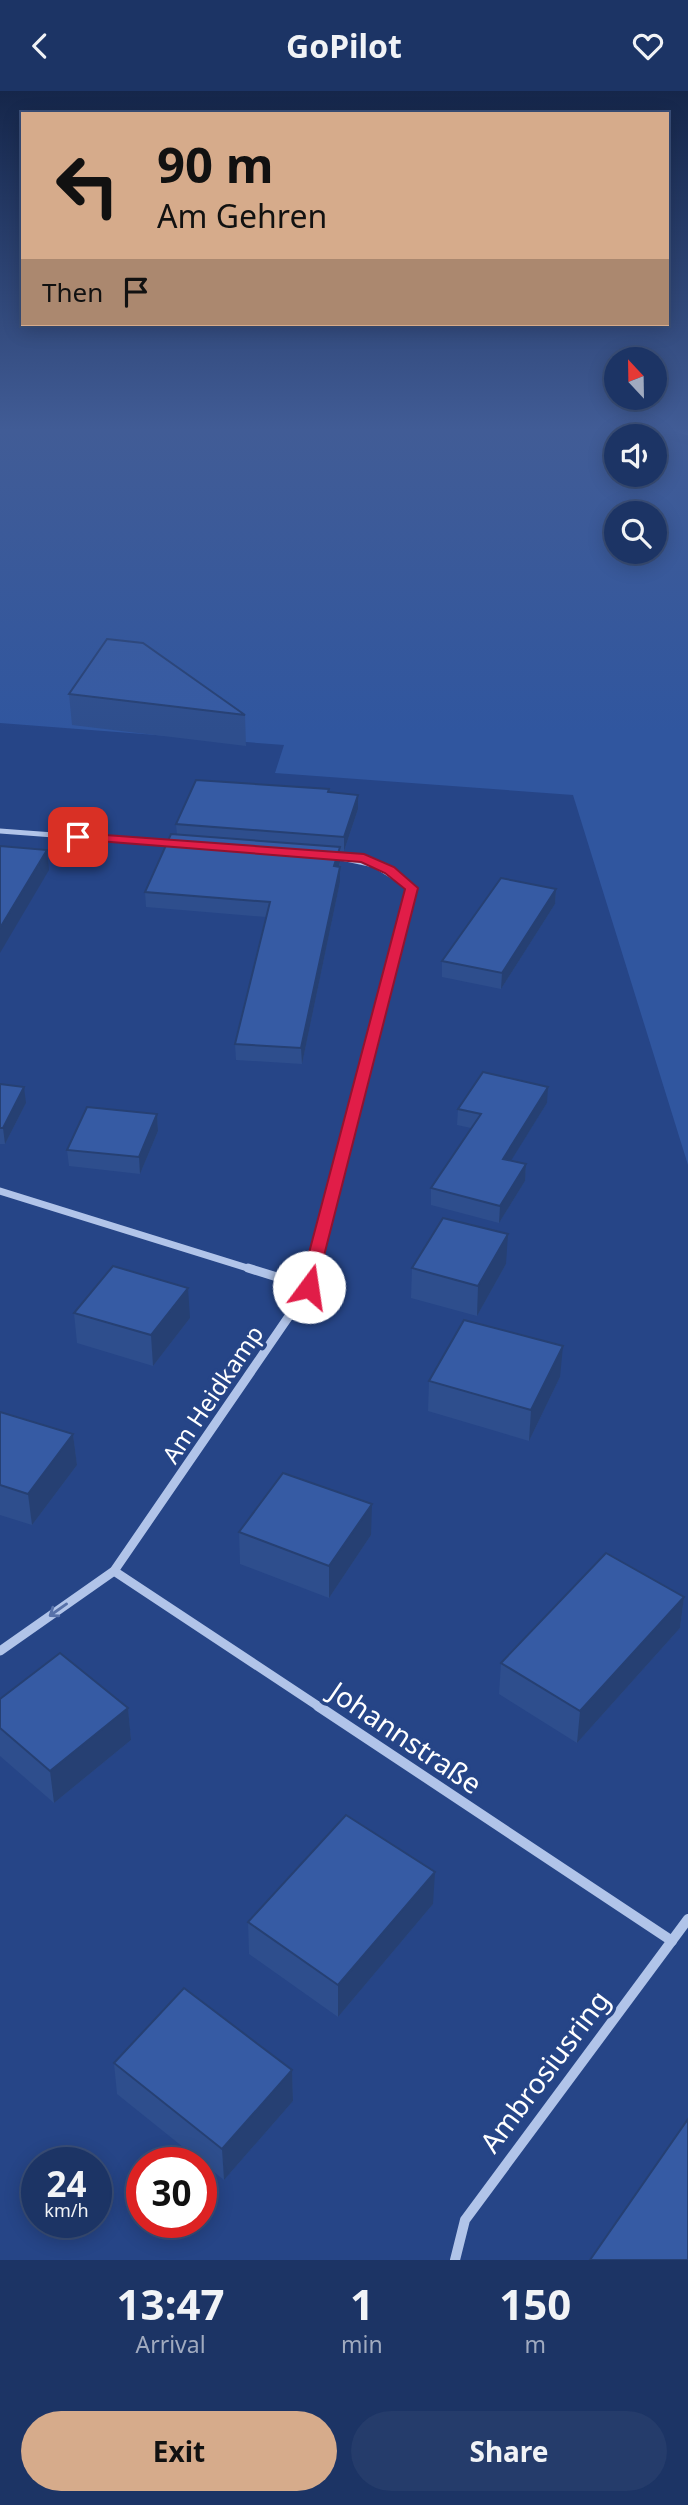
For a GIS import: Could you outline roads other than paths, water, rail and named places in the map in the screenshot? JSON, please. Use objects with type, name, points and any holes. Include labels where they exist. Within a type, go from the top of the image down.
[{"type":"street","points":[[0,831],[189,845]]},
{"type":"street","points":[[0,1191],[309,1287],[411,888],[390,870],[364,858],[323,855]]},
{"type":"street","name":"Am Heidkamp","points":[[0,1651],[114,1571],[309,1287]]},
{"type":"street","name":"Johannstraße","points":[[114,1571],[672,1941]]},
{"type":"street","name":"Ambrosiusring","points":[[455,2260],[465,2220],[688,1919]]}]
